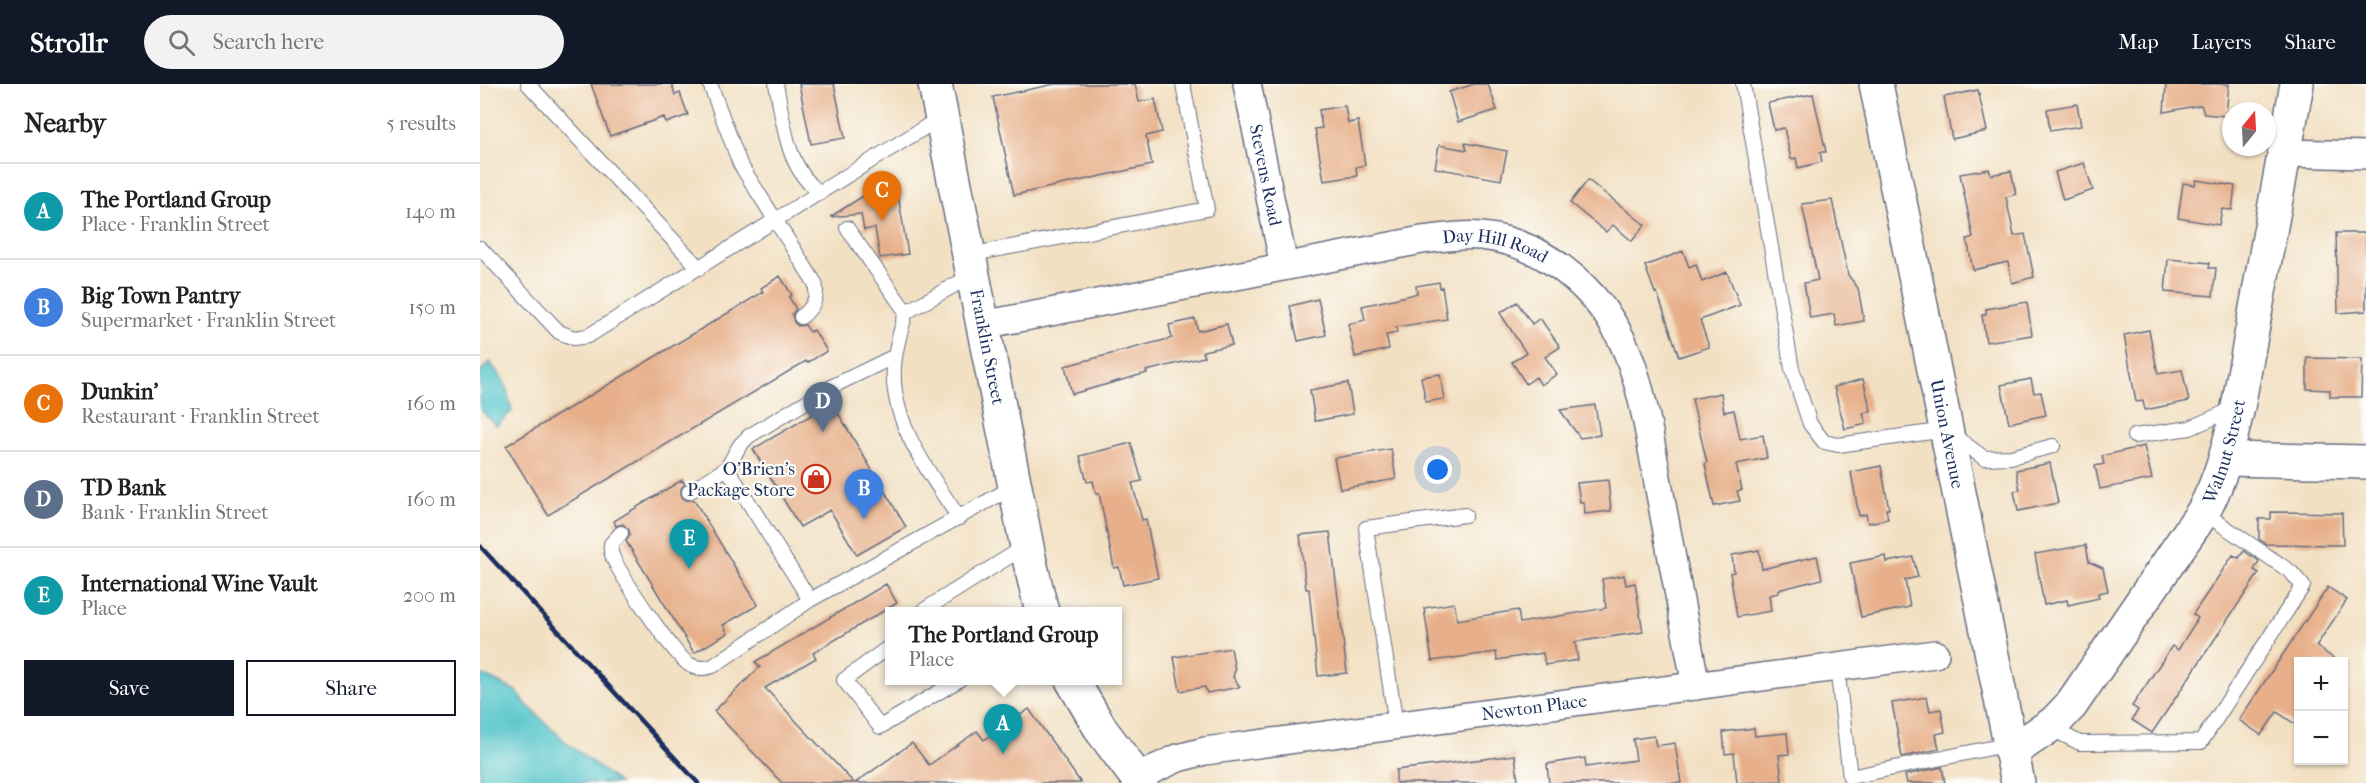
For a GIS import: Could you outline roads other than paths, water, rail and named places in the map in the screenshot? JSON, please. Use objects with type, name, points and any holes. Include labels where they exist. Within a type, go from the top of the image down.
[{"type":"street","name":"Franklin Street","points":[[936,84],[1026,546],[1041,607]]},
{"type":"street","name":"Stevens Road","points":[[1247,84],[1284,266]]},
{"type":"street","name":"Union Avenue","points":[[1876,84],[2013,760]]},
{"type":"street","name":"Walnut Street","points":[[2013,760],[2071,705],[2203,512],[2217,486],[2238,407],[2297,84]]},
{"type":"street","points":[[2284,153],[2366,155]]},
{"type":"street","name":"Day Hill Road","points":[[983,325],[1422,240],[1480,236],[1532,249],[1552,261],[1592,295],[1620,339],[1639,386],[1696,686]]},
{"type":"street","points":[[2226,459],[2366,462]]},
{"type":"street","name":"Newton Place","points":[[1139,780],[1178,758],[1205,751],[1935,654]]},
{"type":"street","points":[[1073,685],[1102,731],[1139,780]]},
{"type":"lane","points":[[528,84],[699,268]]},
{"type":"lane","points":[[710,84],[740,164],[816,288],[816,297],[812,307],[801,317]]},
{"type":"lane","points":[[776,84],[789,145],[800,172],[820,193]]},
{"type":"lane","points":[[958,518],[925,465],[904,423],[894,387],[895,356],[906,312],[971,265],[1207,209],[1183,84]]},
{"type":"lane","points":[[1743,84],[1792,369],[1810,424],[1824,442],[1838,446],[1946,430],[1984,458],[2011,457],[2053,446]]},
{"type":"lane","points":[[480,248],[555,329],[574,338],[592,335],[942,117]]},
{"type":"lane","points":[[847,228],[906,312]]},
{"type":"lane","points":[[689,492],[727,468],[740,445],[749,436],[831,387],[895,356]]},
{"type":"lane","points":[[2134,436],[2190,428],[2238,407]]},
{"type":"lane","points":[[727,468],[810,600]]},
{"type":"lane","points":[[621,533],[611,544],[613,558],[658,627],[684,660],[693,666],[704,668],[713,666],[810,600],[1014,486]]},
{"type":"lane","points":[[2048,728],[2080,743],[2202,742],[2303,586],[2291,572],[2203,512]]},
{"type":"lane","points":[[1395,725],[1366,528],[1465,514]]},
{"type":"lane","points":[[929,607],[1026,546]]},
{"type":"lane","points":[[885,650],[844,680],[880,727],[951,685]]},
{"type":"lane","points":[[1837,667],[1850,777],[2013,760]]},
{"type":"water","points":[[490,362],[505,383],[512,411],[496,426],[480,409],[480,372]]},
{"type":"water","points":[[480,674],[516,691],[527,705],[566,742],[619,783],[480,783]]},
{"type":"railway","points":[[480,546],[698,783]]},
{"type":"place","name":"Dunkin'","points":[[882,221]]},
{"type":"place","name":"TD Bank","points":[[823,432]]},
{"type":"place","name":"O'Brien's Package Store","points":[[816,479]]},
{"type":"place","name":"Big Town Pantry","points":[[864,519]]},
{"type":"place","name":"International Wine Vault","points":[[689,569]]},
{"type":"place","name":"The Portland Group","points":[[1003,754]]}]
